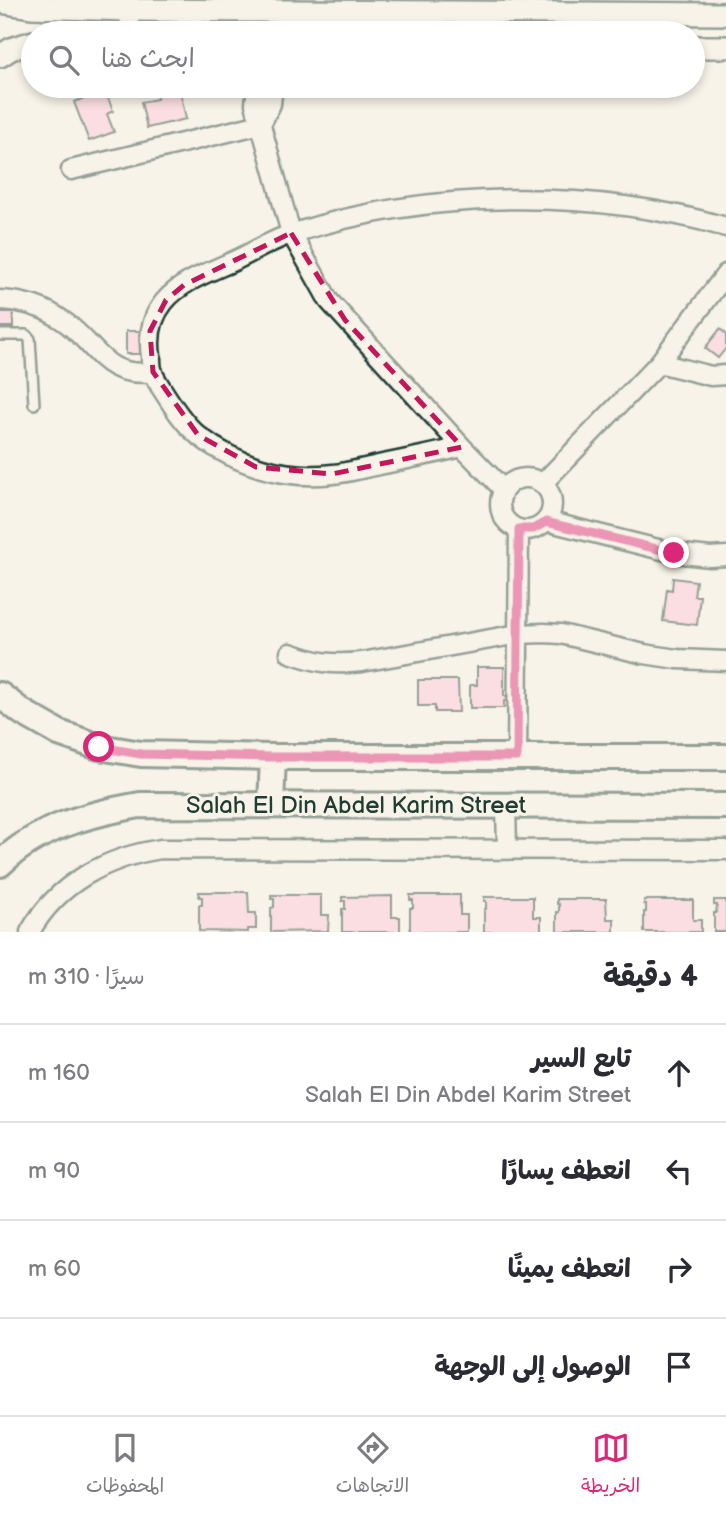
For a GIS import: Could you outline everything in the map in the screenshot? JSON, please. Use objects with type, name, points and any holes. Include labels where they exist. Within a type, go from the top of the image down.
[{"type":"main road","name":"Salah El Din Abdel Karim Street","points":[[0,695],[22,712],[59,733],[99,747],[141,754],[273,757],[726,757]]},
{"type":"main road","points":[[271,805],[273,757]]},
{"type":"main road","name":"Salah El Din Abdel Karim Street","points":[[0,864],[15,850],[44,833],[76,820],[140,805],[726,806]]},
{"type":"street","points":[[0,2],[31,7],[130,5],[726,14]]},
{"type":"street","points":[[0,56],[21,46]]},
{"type":"street","points":[[705,47],[726,47]]},
{"type":"street","points":[[256,98],[255,104],[291,233],[329,301],[504,490]]},
{"type":"street","points":[[71,170],[261,124],[272,98]]},
{"type":"street","points":[[462,447],[332,474],[290,475],[256,467],[226,453],[198,435],[171,404],[152,372],[150,331],[155,315],[166,300],[184,285],[291,233],[374,212],[439,203],[569,201],[633,208],[698,219],[726,227]]},
{"type":"street","points":[[543,483],[659,363],[726,274]]},
{"type":"street","points":[[0,300],[28,304],[47,311],[64,321],[109,365],[123,372],[152,372]]},
{"type":"street","points":[[659,363],[711,376],[726,375]]},
{"type":"street","points":[[533,478],[543,483],[552,498],[553,506],[546,522],[533,529],[519,529],[506,520],[500,505],[501,497],[512,482],[533,478]]},
{"type":"street","points":[[546,522],[674,553],[726,556]]},
{"type":"street","points":[[517,757],[519,529]]},
{"type":"street","points":[[290,653],[313,661],[337,664],[362,662],[518,634],[544,633],[561,634],[677,659],[726,661]]},
{"type":"street","points":[[506,806],[507,849]]},
{"type":"street","points":[[30,932],[43,911],[72,884],[107,863],[143,851],[180,847],[726,850]]},
{"type":"lane","points":[[0,335],[24,335],[30,339],[34,404]]},
{"type":"highlighted area","points":[[291,233],[345,320],[462,447],[332,474],[256,467],[198,435],[153,372],[150,331],[166,300],[184,285]]},
{"type":"building","points":[[84,98],[108,98],[113,111],[107,114],[114,132],[89,141],[74,102]]},
{"type":"building","points":[[182,98],[186,119],[147,128],[141,102]]},
{"type":"building","points":[[0,312],[13,312],[13,327],[0,327]]},
{"type":"building","points":[[720,329],[726,334],[726,348],[718,358],[705,348]]},
{"type":"building","points":[[126,331],[144,331],[144,354],[126,354]]},
{"type":"building","points":[[673,578],[696,581],[694,596],[700,596],[697,625],[663,621],[667,589],[672,590]]},
{"type":"building","points":[[477,667],[504,667],[504,696],[508,696],[508,701],[504,701],[504,708],[470,708],[470,685],[477,685]]},
{"type":"building","points":[[418,680],[458,680],[459,712],[435,712],[435,706],[418,706]]},
{"type":"building","points":[[199,892],[248,892],[249,913],[256,913],[256,929],[248,929],[248,932],[199,931],[199,905],[202,905],[202,897],[199,897]]},
{"type":"building","points":[[271,895],[321,895],[321,915],[329,915],[328,931],[271,932],[271,908],[274,907],[274,899],[271,899]]},
{"type":"building","points":[[410,895],[460,895],[460,915],[467,915],[467,932],[410,932],[410,908],[413,908],[413,900],[410,900]]},
{"type":"building","points":[[392,896],[392,917],[400,917],[400,932],[342,932],[342,909],[345,909],[345,901],[342,901],[342,897]]},
{"type":"building","points":[[484,897],[533,897],[533,917],[541,917],[541,932],[484,932]]},
{"type":"building","points":[[557,899],[606,899],[607,919],[614,919],[614,932],[557,932]]},
{"type":"building","points":[[644,900],[693,900],[693,920],[701,920],[701,932],[644,932]]},
{"type":"building","points":[[714,900],[726,900],[726,932],[714,932],[717,905],[714,905]]},
{"type":"route","points":[[99,747],[141,754],[517,757],[519,529],[533,529],[546,522],[674,553]]}]
